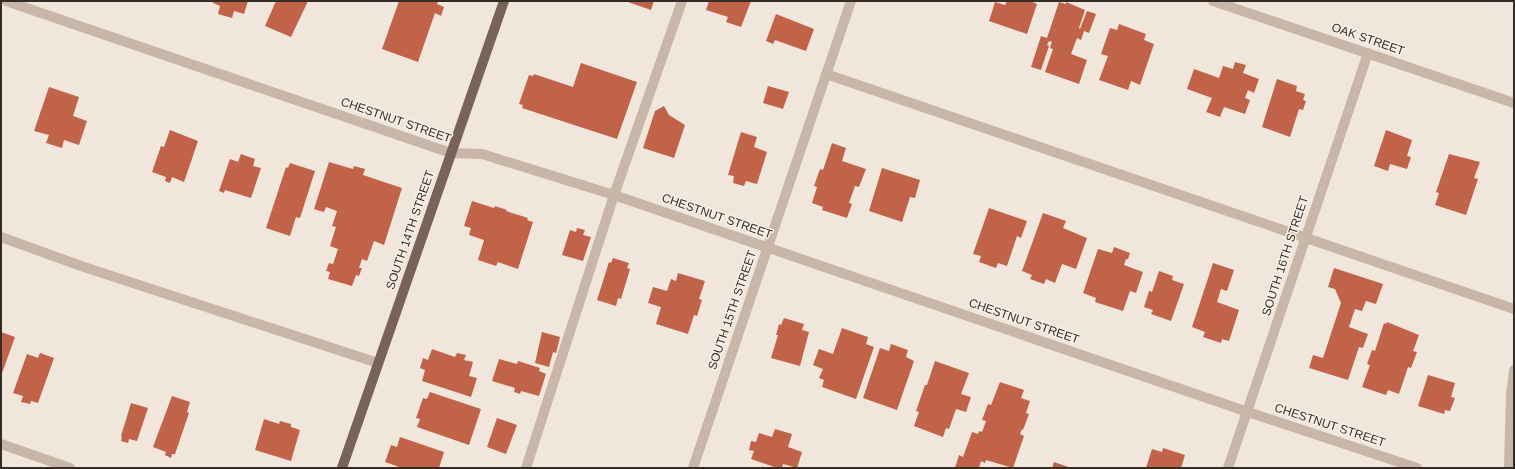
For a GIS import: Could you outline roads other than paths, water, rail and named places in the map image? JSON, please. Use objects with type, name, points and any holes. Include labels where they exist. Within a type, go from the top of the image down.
[{"type":"main road","name":"SOUTH 14TH STREET","points":[[342,468],[504,1]]},
{"type":"street","name":"CHESTNUT STREET","points":[[6,1],[451,153],[482,154],[614,195],[1248,412],[1417,468]]},
{"type":"street","points":[[526,468],[614,195],[682,1]]},
{"type":"street","name":"SOUTH 15TH STREET","points":[[693,468],[851,1]]},
{"type":"street","name":"OAK STREET","points":[[1213,1],[1514,103]]},
{"type":"street","name":"SOUTH 16TH STREET","points":[[1228,468],[1368,53]]},
{"type":"street","points":[[826,74],[1514,309]]},
{"type":"street","points":[[1,237],[81,266],[378,363]]},
{"type":"street","points":[[1509,468],[1511,395],[1514,370]]},
{"type":"street","points":[[1,444],[70,468]]}]
